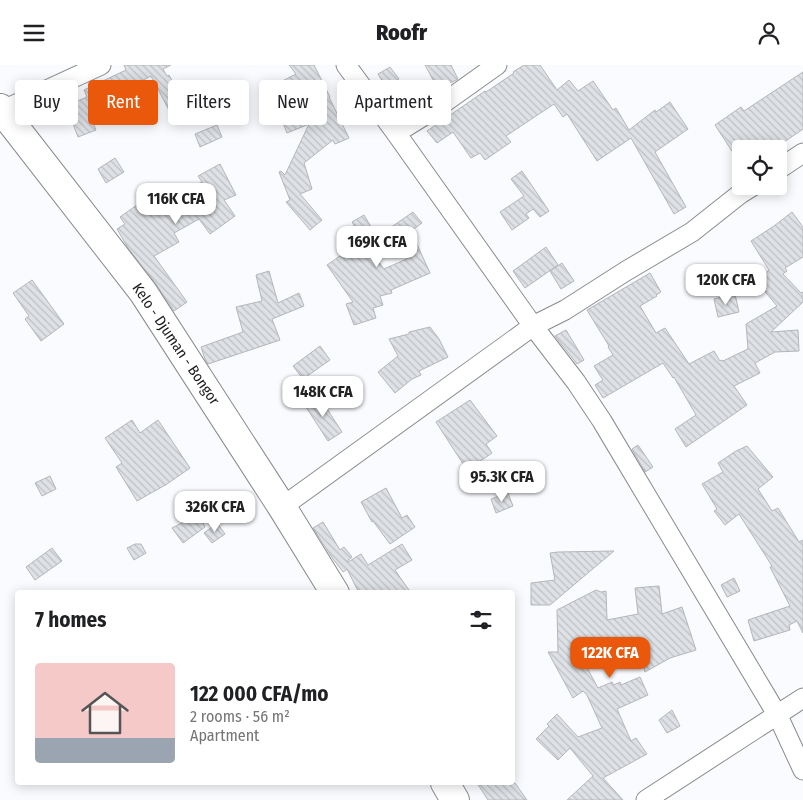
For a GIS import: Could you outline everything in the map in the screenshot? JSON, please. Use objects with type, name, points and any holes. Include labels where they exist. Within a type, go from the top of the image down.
[{"type":"highway","name":"Kelo - Djuman - Bongor","points":[[1,110],[143,292],[334,590]]},
{"type":"highway","points":[[446,785],[455,800]]},
{"type":"street","points":[[1,110],[101,65]]},
{"type":"street","points":[[346,65],[533,326],[576,382],[602,421],[778,715],[803,770]]},
{"type":"street","points":[[396,133],[438,107],[497,65]]},
{"type":"street","points":[[787,164],[803,153]]},
{"type":"street","points":[[282,507],[533,326],[565,310],[692,232],[741,195]]},
{"type":"street","points":[[646,800],[803,698]]},
{"type":"building","points":[[124,65],[171,65],[163,69],[172,80],[168,80],[168,108],[158,89],[158,80],[153,80],[151,76],[143,80],[105,80],[126,70]]},
{"type":"building","points":[[289,65],[314,65],[322,80],[284,80],[296,74]]},
{"type":"building","points":[[425,65],[451,65],[458,79],[451,82],[451,80],[433,80]]},
{"type":"building","points":[[524,65],[540,65],[557,90],[569,80],[578,91],[593,81],[613,110],[616,108],[629,130],[655,110],[656,112],[670,102],[688,129],[655,152],[686,207],[674,214],[631,138],[597,161],[567,114],[563,117],[554,104],[506,136],[511,142],[485,160],[480,153],[471,158],[453,132],[437,143],[427,131],[436,125],[451,125],[451,114]]},
{"type":"building","points":[[390,67],[399,79],[382,80],[378,74]]},
{"type":"building","points":[[803,72],[803,129],[787,140],[732,140],[732,151],[715,125],[741,107],[744,111]]},
{"type":"building","points":[[88,88],[88,125],[94,125],[96,130],[78,137],[73,125],[78,125],[78,101],[87,97],[84,90]]},
{"type":"building","points":[[327,91],[337,113],[337,125],[343,125],[349,138],[335,144],[333,140],[304,163],[312,189],[300,194],[322,220],[310,230],[286,202],[290,200],[279,172],[281,171],[285,175],[309,125],[327,125]]},
{"type":"building","points":[[217,125],[222,137],[200,147],[195,134]]},
{"type":"building","points":[[284,125],[307,125],[287,133]]},
{"type":"building","points":[[115,158],[124,172],[106,183],[98,169]]},
{"type":"building","points":[[220,164],[236,195],[224,200],[235,216],[210,234],[199,219],[174,233],[179,242],[154,256],[187,302],[174,311],[128,248],[117,229],[125,224],[120,217],[144,200],[144,204],[149,210],[161,205],[202,182],[198,176]]},
{"type":"building","points":[[522,171],[549,211],[540,217],[533,209],[526,214],[529,218],[512,230],[500,212],[524,196],[511,179]]},
{"type":"building","points":[[413,212],[422,223],[411,231],[430,273],[391,290],[392,293],[380,296],[383,305],[373,308],[376,318],[354,325],[346,304],[353,302],[327,265],[363,240],[352,222],[364,215],[380,242],[369,249],[384,269],[411,257],[390,228]]},
{"type":"building","points":[[792,212],[803,227],[803,257],[785,268],[787,271],[783,274],[801,293],[803,292],[803,302],[771,332],[798,330],[799,351],[775,352],[755,363],[760,373],[734,386],[747,405],[686,447],[675,429],[696,415],[674,377],[663,363],[603,398],[595,385],[603,380],[594,366],[613,355],[587,310],[650,273],[661,292],[640,306],[656,333],[665,328],[689,364],[714,351],[720,361],[723,361],[748,349],[746,324],[777,306],[756,281],[769,270],[751,241]]},
{"type":"building","points":[[546,247],[558,265],[525,288],[513,271]]},
{"type":"building","points":[[562,263],[574,281],[561,289],[550,271]]},
{"type":"building","points":[[269,271],[278,303],[299,293],[304,306],[272,319],[280,340],[208,364],[201,347],[243,332],[236,307],[262,301],[256,275]]},
{"type":"building","points":[[32,280],[64,324],[41,341],[25,319],[29,316],[13,293]]},
{"type":"building","points":[[735,294],[739,312],[718,317],[714,299]]},
{"type":"building","points":[[430,327],[439,339],[448,357],[419,371],[421,375],[412,379],[395,393],[378,372],[398,356],[389,339]]},
{"type":"building","points":[[566,330],[584,360],[577,364],[555,336]]},
{"type":"building","points":[[320,346],[330,360],[303,379],[293,366]]},
{"type":"building","points":[[318,395],[342,432],[328,441],[304,404]]},
{"type":"building","points":[[470,400],[497,436],[486,444],[492,453],[467,470],[436,422]]},
{"type":"building","points":[[132,420],[140,433],[158,420],[190,468],[137,501],[116,467],[122,463],[105,438]]},
{"type":"building","points":[[638,445],[653,467],[645,472],[632,449]]},
{"type":"building","points":[[747,446],[773,477],[758,489],[772,511],[778,508],[799,542],[803,540],[803,633],[797,621],[789,625],[790,630],[754,641],[748,620],[790,606],[770,567],[772,566],[739,514],[725,525],[714,511],[717,509],[702,484],[723,472],[718,463]]},
{"type":"building","points":[[50,476],[56,489],[42,496],[35,483]]},
{"type":"building","points":[[386,488],[402,518],[407,515],[415,527],[390,544],[372,522],[361,502]]},
{"type":"building","points":[[508,493],[513,506],[496,513],[491,499]]},
{"type":"building","points":[[199,514],[205,527],[183,543],[172,528]]},
{"type":"building","points":[[323,522],[340,550],[344,547],[352,557],[348,562],[361,554],[368,565],[402,544],[412,560],[395,570],[409,590],[358,590],[347,569],[343,572],[313,528]]},
{"type":"building","points":[[217,523],[225,534],[212,543],[204,533]]},
{"type":"building","points":[[135,544],[141,544],[146,553],[134,560],[127,548]]},
{"type":"building","points":[[52,548],[62,561],[35,580],[26,567]]},
{"type":"building","points":[[614,551],[550,605],[531,605],[531,583],[555,580],[550,553]]},
{"type":"building","points":[[734,578],[740,591],[727,597],[721,585]]},
{"type":"building","points":[[659,586],[662,614],[682,607],[696,650],[670,658],[645,672],[637,643],[579,653],[598,688],[612,682],[614,685],[620,682],[621,685],[640,677],[648,695],[617,709],[631,741],[636,738],[647,754],[603,778],[623,800],[567,800],[593,776],[570,748],[558,760],[536,739],[549,726],[547,724],[557,714],[578,737],[602,728],[586,693],[583,691],[573,698],[548,652],[558,652],[557,610],[596,590],[606,591],[607,620],[638,614],[635,588]]},
{"type":"building","points":[[672,710],[680,726],[667,733],[659,720]]},
{"type":"building","points":[[515,783],[527,800],[488,800],[478,785],[515,785]]}]
